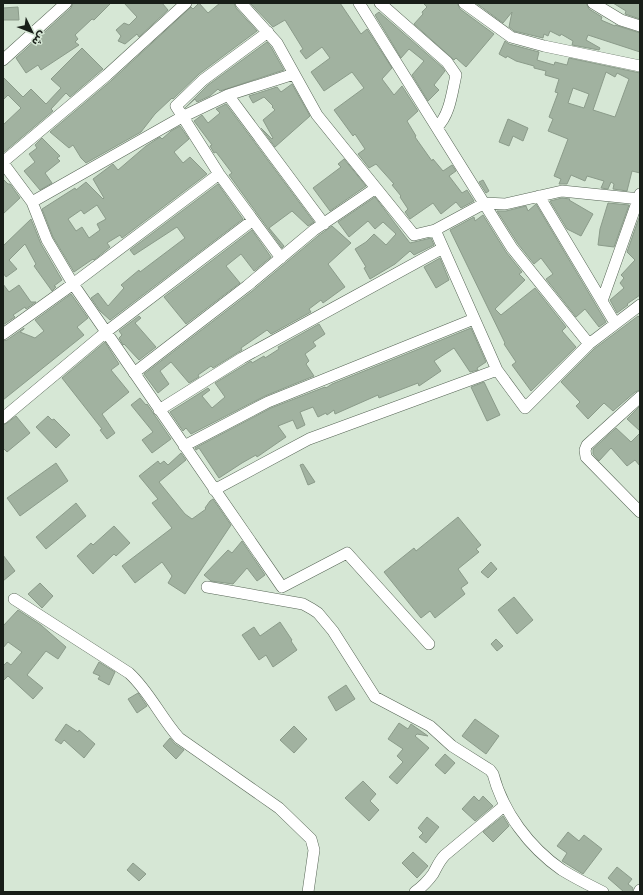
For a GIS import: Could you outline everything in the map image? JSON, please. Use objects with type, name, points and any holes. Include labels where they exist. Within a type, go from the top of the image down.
[{"type":"street","points":[[3,60],[66,3]]},
{"type":"street","points":[[186,3],[107,75],[3,163],[32,202],[47,240],[72,284],[282,587],[347,553],[428,644]]},
{"type":"street","points":[[241,3],[277,42],[317,115],[414,235],[434,230],[485,203],[505,204],[562,191],[640,197],[602,302]]},
{"type":"street","points":[[359,3],[512,248],[589,344]]},
{"type":"street","points":[[380,3],[448,62],[456,75],[445,114],[440,124],[436,127]]},
{"type":"street","points":[[464,3],[511,37],[544,46],[640,66]]},
{"type":"street","points":[[593,3],[621,20],[640,26]]},
{"type":"street","points":[[268,32],[203,80],[176,106],[219,174],[281,258]]},
{"type":"street","points":[[32,202],[182,117],[228,95],[294,74]]},
{"type":"street","points":[[228,95],[324,224]]},
{"type":"street","points":[[3,334],[219,174]]},
{"type":"street","points":[[134,373],[324,224],[376,188]]},
{"type":"street","points":[[539,196],[615,324]]},
{"type":"street","points":[[3,418],[106,332],[253,220]]},
{"type":"street","points":[[434,230],[497,370],[525,408],[589,344],[640,305]]},
{"type":"street","points":[[159,410],[242,358],[443,248]]},
{"type":"street","points":[[184,446],[268,402],[474,319]]},
{"type":"street","points":[[214,490],[310,439],[497,370]]},
{"type":"street","points":[[640,397],[587,445],[585,455],[640,512]]},
{"type":"street","points":[[207,587],[303,604],[318,613],[332,631],[375,697],[430,726],[452,746],[490,770],[493,774],[504,806],[514,822],[540,851],[562,870],[603,892]]},
{"type":"street","points":[[14,599],[128,673],[136,680],[179,738],[279,808],[300,828],[311,839],[314,850],[308,892]]},
{"type":"street","points":[[415,892],[426,883],[433,874],[440,860],[504,806]]},
{"type":"building","points":[[73,3],[111,3],[94,20],[92,19],[75,35],[78,39],[75,42],[79,45],[41,70],[38,65],[26,73],[16,58],[71,8]]},
{"type":"building","points":[[124,3],[162,3],[168,10],[139,37],[137,34],[125,44],[118,41],[121,36],[116,30],[124,23],[129,25],[137,17]]},
{"type":"building","points":[[199,3],[208,13],[220,3],[234,3],[236,8],[257,31],[199,74],[155,114],[141,132],[86,163],[73,145],[69,148],[50,132],[112,80],[191,7],[193,9]]},
{"type":"building","points":[[250,3],[340,3],[361,34],[367,29],[392,68],[382,79],[394,95],[402,86],[418,111],[407,121],[416,136],[415,137],[432,161],[433,159],[443,171],[452,165],[456,171],[449,176],[462,193],[467,190],[474,201],[461,208],[456,202],[441,214],[433,203],[410,219],[405,212],[408,209],[400,197],[401,196],[392,185],[394,184],[376,164],[369,168],[358,154],[365,149],[355,134],[353,136],[334,110],[364,88],[352,72],[324,91],[311,72],[330,58],[322,47],[306,59],[300,51],[303,49],[285,20],[273,27]]},
{"type":"building","points":[[423,3],[457,3],[460,9],[494,34],[466,67],[456,58],[454,60],[414,24],[427,7]]},
{"type":"building","points":[[476,3],[586,3],[589,9],[602,17],[601,20],[615,26],[640,33],[640,52],[588,35],[586,40],[600,48],[599,50],[572,45],[573,41],[561,34],[560,36],[550,31],[548,36],[544,34],[543,38],[514,31],[509,27],[512,12],[503,23]]},
{"type":"building","points":[[613,3],[640,3],[640,19],[625,14],[626,11]]},
{"type":"building","points":[[18,7],[19,20],[3,20],[3,8]]},
{"type":"building","points":[[379,12],[445,71],[434,85],[439,90],[428,101],[412,75],[424,61],[409,49],[401,58],[375,15]]},
{"type":"building","points":[[505,41],[509,44],[539,52],[537,60],[554,65],[555,62],[567,65],[569,58],[640,73],[640,173],[632,171],[627,191],[613,189],[614,184],[611,182],[608,189],[601,188],[604,181],[587,176],[585,181],[571,175],[567,184],[559,184],[561,179],[554,176],[568,139],[548,131],[553,119],[549,117],[558,93],[555,92],[559,79],[545,75],[546,71],[534,68],[534,66],[516,61],[507,56],[506,58],[499,54]],"holes":[[[606,72],[615,77],[617,73],[629,79],[615,117],[593,110]],[[573,88],[589,94],[584,108],[568,103]]]},
{"type":"building","points":[[267,42],[284,70],[220,91],[218,89],[210,96],[197,102],[195,99],[185,108],[208,85]]},
{"type":"building","points":[[82,48],[103,69],[70,97],[66,93],[51,109],[53,111],[3,153],[3,125],[21,108],[8,95],[3,100],[3,77],[23,97],[31,89],[46,104],[61,88],[51,79]]},
{"type":"building","points":[[292,84],[310,116],[275,147],[261,128],[272,139],[273,138],[263,120],[275,110],[272,107],[273,106],[264,97],[253,103],[249,96],[277,87],[281,92]]},
{"type":"building","points":[[226,104],[314,222],[308,226],[292,211],[269,228],[284,246],[282,248],[229,175],[232,173],[216,152],[214,153],[210,146],[212,145],[194,121],[202,115],[208,123],[220,113],[216,109]]},
{"type":"building","points":[[508,119],[528,128],[523,141],[513,136],[509,146],[499,142]]},
{"type":"building","points":[[180,126],[189,139],[174,152],[183,163],[190,157],[207,174],[122,238],[120,235],[107,243],[110,247],[94,260],[93,259],[74,272],[53,237],[42,209],[75,188],[76,190],[86,182],[103,199],[104,198],[93,179],[113,164],[118,170],[146,146],[160,137],[162,139],[171,131]],"holes":[[[97,205],[106,219],[97,224],[100,230],[89,238],[82,227],[76,231],[68,219],[81,210],[84,214]]]},
{"type":"building","points":[[42,138],[60,156],[57,158],[60,161],[45,173],[52,183],[40,190],[24,171],[35,162],[29,154],[37,148],[35,145]]},
{"type":"building","points":[[344,159],[366,186],[330,211],[313,188],[341,167],[338,164]]},
{"type":"building","points":[[3,179],[10,184],[20,198],[3,214]]},
{"type":"building","points":[[483,180],[489,191],[486,193],[479,182]]},
{"type":"building","points":[[218,184],[243,219],[110,320],[100,311],[91,298],[98,293],[108,306],[124,288],[121,285],[139,270],[140,272],[185,238],[177,227],[134,255],[130,250]]},
{"type":"building","points":[[375,197],[410,243],[431,238],[434,245],[414,255],[410,251],[395,264],[370,279],[364,268],[366,267],[355,249],[366,242],[374,234],[386,245],[396,234],[383,222],[375,229],[368,221],[349,237],[338,222]]},
{"type":"building","points":[[562,198],[570,199],[569,200],[593,214],[581,236],[567,229],[550,201]]},
{"type":"building","points":[[608,203],[629,205],[614,247],[598,245],[600,229]]},
{"type":"building","points":[[536,204],[606,322],[599,327],[585,309],[576,317],[546,279],[553,274],[541,258],[534,264],[518,244],[497,211],[506,211],[526,206],[528,211]]},
{"type":"building","points":[[483,215],[506,252],[522,272],[519,274],[525,280],[495,309],[501,315],[535,288],[566,327],[562,331],[576,347],[531,391],[512,365],[516,362],[504,344],[505,343],[450,230],[474,217],[475,221]]},
{"type":"building","points":[[640,215],[640,295],[617,313],[610,300],[624,288],[620,283],[624,278],[621,275],[635,260],[627,252]]},
{"type":"building","points":[[31,219],[41,244],[62,280],[54,286],[56,287],[52,291],[34,266],[36,264],[25,244],[9,260],[17,269],[6,277],[3,273],[3,246]]},
{"type":"building","points":[[332,226],[351,243],[328,264],[345,287],[323,303],[321,300],[309,309],[311,312],[271,334],[267,330],[241,348],[242,350],[213,368],[211,366],[198,375],[199,377],[189,383],[171,362],[160,371],[169,384],[158,393],[144,374],[251,292]]},
{"type":"building","points":[[252,230],[271,257],[254,271],[241,254],[226,266],[240,283],[186,324],[164,297]]},
{"type":"building","points":[[440,258],[449,280],[436,288],[424,267]]},
{"type":"building","points":[[3,284],[9,292],[19,285],[31,302],[36,302],[13,315],[15,317],[3,325]]},
{"type":"building","points":[[71,294],[88,318],[77,327],[84,335],[3,400],[3,341],[7,340],[24,328],[20,332],[35,338],[44,331],[35,320]]},
{"type":"building","points":[[139,316],[141,318],[135,323],[156,347],[139,360],[124,344],[123,345],[119,338],[122,335],[119,331]]},
{"type":"building","points":[[638,316],[640,318],[640,390],[635,392],[613,411],[604,403],[588,419],[576,406],[580,402],[561,382],[594,349]]},
{"type":"building","points":[[319,324],[325,334],[313,342],[316,346],[305,354],[309,361],[306,364],[314,376],[265,396],[191,434],[186,428],[183,431],[170,412],[208,388],[210,390],[202,396],[212,408],[225,397],[215,383],[251,361],[252,363],[264,356],[265,358],[279,349],[278,347]]},
{"type":"building","points":[[471,328],[486,362],[477,368],[478,370],[470,372],[454,348],[434,361],[441,371],[419,386],[418,383],[379,398],[378,395],[335,414],[334,410],[327,415],[326,413],[318,417],[313,407],[300,412],[305,425],[297,429],[293,420],[278,426],[286,437],[257,457],[256,455],[219,478],[199,448],[196,450],[195,448],[271,408],[325,387],[326,388],[332,384]]},
{"type":"building","points":[[105,342],[119,364],[111,370],[129,392],[102,414],[115,433],[107,439],[100,430],[102,429],[62,378]]},
{"type":"building","points":[[484,382],[500,415],[487,421],[471,387]]},
{"type":"building","points":[[140,398],[146,405],[147,404],[171,439],[152,453],[142,440],[153,432],[131,405]]},
{"type":"building","points":[[640,406],[640,431],[627,419]]},
{"type":"building","points":[[16,416],[30,433],[7,452],[3,448],[3,425]]},
{"type":"building","points":[[48,416],[52,420],[54,419],[70,435],[56,448],[36,427]]},
{"type":"building","points":[[616,428],[631,442],[640,433],[640,466],[635,460],[627,466],[611,448],[599,461],[593,454],[593,449]]},
{"type":"building","points":[[181,453],[186,460],[159,482],[185,514],[192,519],[206,509],[205,508],[213,499],[231,525],[185,594],[168,583],[172,576],[162,562],[135,583],[122,566],[172,528],[152,503],[158,499],[139,476],[158,461],[160,464],[164,461],[168,465]]},
{"type":"building","points":[[56,463],[68,481],[20,516],[7,498]]},
{"type":"building","points":[[303,464],[315,482],[308,485],[300,465]]},
{"type":"building","points":[[76,503],[86,516],[46,549],[36,537]]},
{"type":"building","points":[[458,517],[481,545],[476,549],[479,552],[458,569],[468,583],[461,588],[465,594],[435,618],[430,611],[421,618],[384,572],[414,548],[416,551]]},
{"type":"building","points":[[114,526],[130,543],[116,556],[114,554],[93,574],[77,556],[91,543],[93,545]]},
{"type":"building","points":[[242,541],[265,575],[257,581],[247,568],[233,584],[211,581],[204,575],[228,550],[232,553]]},
{"type":"building","points":[[3,555],[15,571],[3,581]]},
{"type":"building","points":[[491,562],[497,569],[488,578],[481,572]]},
{"type":"building","points":[[40,583],[53,596],[42,608],[28,594]]},
{"type":"building","points":[[514,597],[533,620],[517,634],[498,610]]},
{"type":"building","points":[[18,610],[41,625],[66,647],[58,659],[46,651],[27,675],[43,688],[33,699],[8,676],[3,681],[3,666],[7,662],[11,665],[22,652],[8,642],[3,648],[3,626]]},
{"type":"building","points":[[280,622],[297,650],[273,667],[266,655],[259,660],[242,635],[254,627],[260,636]]},
{"type":"building","points":[[496,639],[503,646],[497,651],[491,644]]},
{"type":"building","points":[[99,662],[115,672],[109,685],[98,679],[100,676],[93,673]]},
{"type":"building","points":[[346,685],[355,699],[336,711],[328,697]]},
{"type":"building","points":[[138,693],[147,706],[137,713],[128,699]]},
{"type":"building","points":[[475,719],[499,736],[486,754],[462,736]]},
{"type":"building","points":[[399,723],[408,729],[411,724],[428,736],[417,734],[415,736],[429,748],[397,784],[389,777],[403,762],[397,756],[403,749],[388,739]]},
{"type":"building","points":[[66,724],[78,732],[79,730],[95,744],[84,758],[64,740],[61,744],[55,740]]},
{"type":"building","points":[[294,726],[307,739],[294,753],[280,740]]},
{"type":"building","points":[[170,738],[175,744],[184,750],[176,759],[163,746]]},
{"type":"building","points":[[445,754],[455,763],[445,774],[435,765]]},
{"type":"building","points":[[363,781],[376,794],[370,801],[379,810],[369,821],[345,798]]},
{"type":"building","points":[[474,796],[479,801],[483,796],[493,806],[475,821],[462,809]]},
{"type":"building","points":[[503,816],[509,826],[493,842],[483,832]]},
{"type":"building","points":[[427,817],[439,827],[426,843],[419,837],[423,833],[418,828]]},
{"type":"building","points":[[568,832],[579,841],[584,835],[602,849],[583,874],[562,861],[567,853],[557,846]]},
{"type":"building","points":[[413,852],[428,866],[417,878],[402,863]]},
{"type":"building","points":[[133,863],[146,874],[139,881],[127,870]]},
{"type":"building","points":[[617,867],[632,879],[628,884],[633,888],[632,892],[624,892],[608,878]]}]
